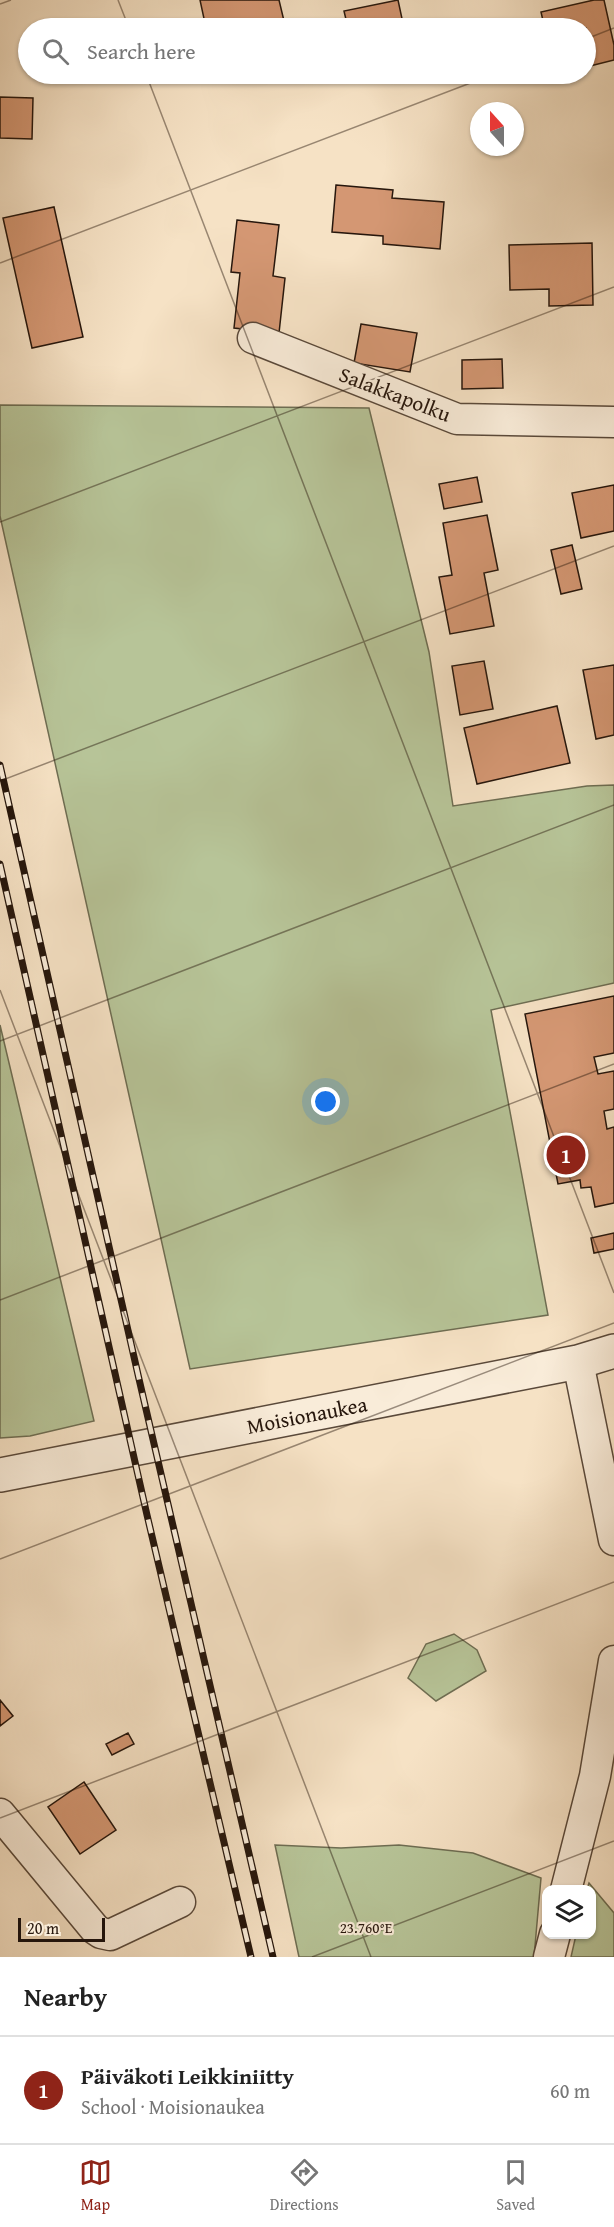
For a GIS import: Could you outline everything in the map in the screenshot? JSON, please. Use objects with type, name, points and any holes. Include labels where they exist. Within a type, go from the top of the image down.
[{"type":"street","name":"Salakkapolku","points":[[253,338],[458,419],[614,422]]},
{"type":"street","name":"Moisionaukea","points":[[0,1475],[578,1362],[614,1351]]},
{"type":"street","points":[[578,1362],[614,1540]]},
{"type":"street","points":[[567,1885],[595,1776],[614,1661]]},
{"type":"street","points":[[0,1814],[101,1933],[110,1935],[180,1902]]},
{"type":"street","points":[[549,1957],[554,1939]]},
{"type":"green space","points":[[0,405],[369,408],[429,652],[453,806],[587,786],[614,785],[614,983],[491,1010],[548,1315],[190,1369],[0,516]]},
{"type":"green space","points":[[0,1025],[94,1421],[30,1436],[0,1438]]},
{"type":"green space","points":[[454,1634],[477,1650],[486,1671],[436,1701],[408,1678],[426,1644]]},
{"type":"green space","points":[[275,1845],[341,1848],[399,1845],[473,1853],[541,1878],[534,1957],[299,1957]]},
{"type":"green space","points":[[596,1891],[614,1913],[614,1957],[571,1957],[575,1939],[596,1939]]},
{"type":"building","points":[[200,0],[279,0],[283,18],[204,18]]},
{"type":"building","points":[[398,0],[402,18],[346,18],[344,11]]},
{"type":"building","points":[[594,0],[604,0],[614,45],[614,60],[596,64],[596,18],[542,18],[541,12]]},
{"type":"building","points":[[0,97],[33,98],[32,139],[0,138]]},
{"type":"building","points":[[336,185],[393,190],[392,198],[444,202],[440,249],[383,244],[383,236],[332,232]]},
{"type":"building","points":[[54,207],[83,337],[32,348],[3,218]]},
{"type":"building","points":[[237,220],[279,225],[273,276],[285,278],[279,333],[234,328],[240,273],[231,272]]},
{"type":"building","points":[[592,243],[593,305],[549,306],[549,289],[510,290],[509,245]]},
{"type":"building","points":[[361,324],[417,333],[410,372],[354,363]]},
{"type":"building","points":[[502,359],[503,388],[462,389],[462,360]]},
{"type":"building","points":[[477,477],[482,502],[444,509],[439,484]]},
{"type":"building","points":[[614,485],[614,531],[581,538],[572,493]]},
{"type":"building","points":[[487,515],[498,570],[484,573],[494,626],[450,634],[439,577],[452,575],[443,523]]},
{"type":"building","points":[[572,545],[582,589],[561,594],[551,550]]},
{"type":"building","points":[[484,661],[493,709],[460,715],[452,666]]},
{"type":"building","points":[[614,665],[614,735],[596,739],[583,670]]},
{"type":"building","points":[[557,706],[570,763],[477,784],[464,728]]},
{"type":"building","points":[[614,996],[614,1053],[594,1057],[598,1074],[614,1071],[614,1109],[604,1111],[607,1129],[614,1127],[614,1203],[595,1207],[591,1187],[581,1188],[580,1180],[558,1184],[525,1014]]},
{"type":"building","points":[[614,1233],[614,1249],[594,1253],[591,1238]]},
{"type":"building","points":[[0,1700],[13,1716],[0,1726]]},
{"type":"building","points":[[128,1733],[134,1744],[112,1755],[106,1744]]},
{"type":"building","points":[[84,1782],[116,1830],[80,1854],[48,1807]]},
{"type":"railway","points":[[0,765],[273,1957]]},
{"type":"railway","points":[[0,864],[147,1515],[251,1957]]},
{"type":"place","name":"Päiväkoti Leikkiniitty","points":[[566,1155]]}]
